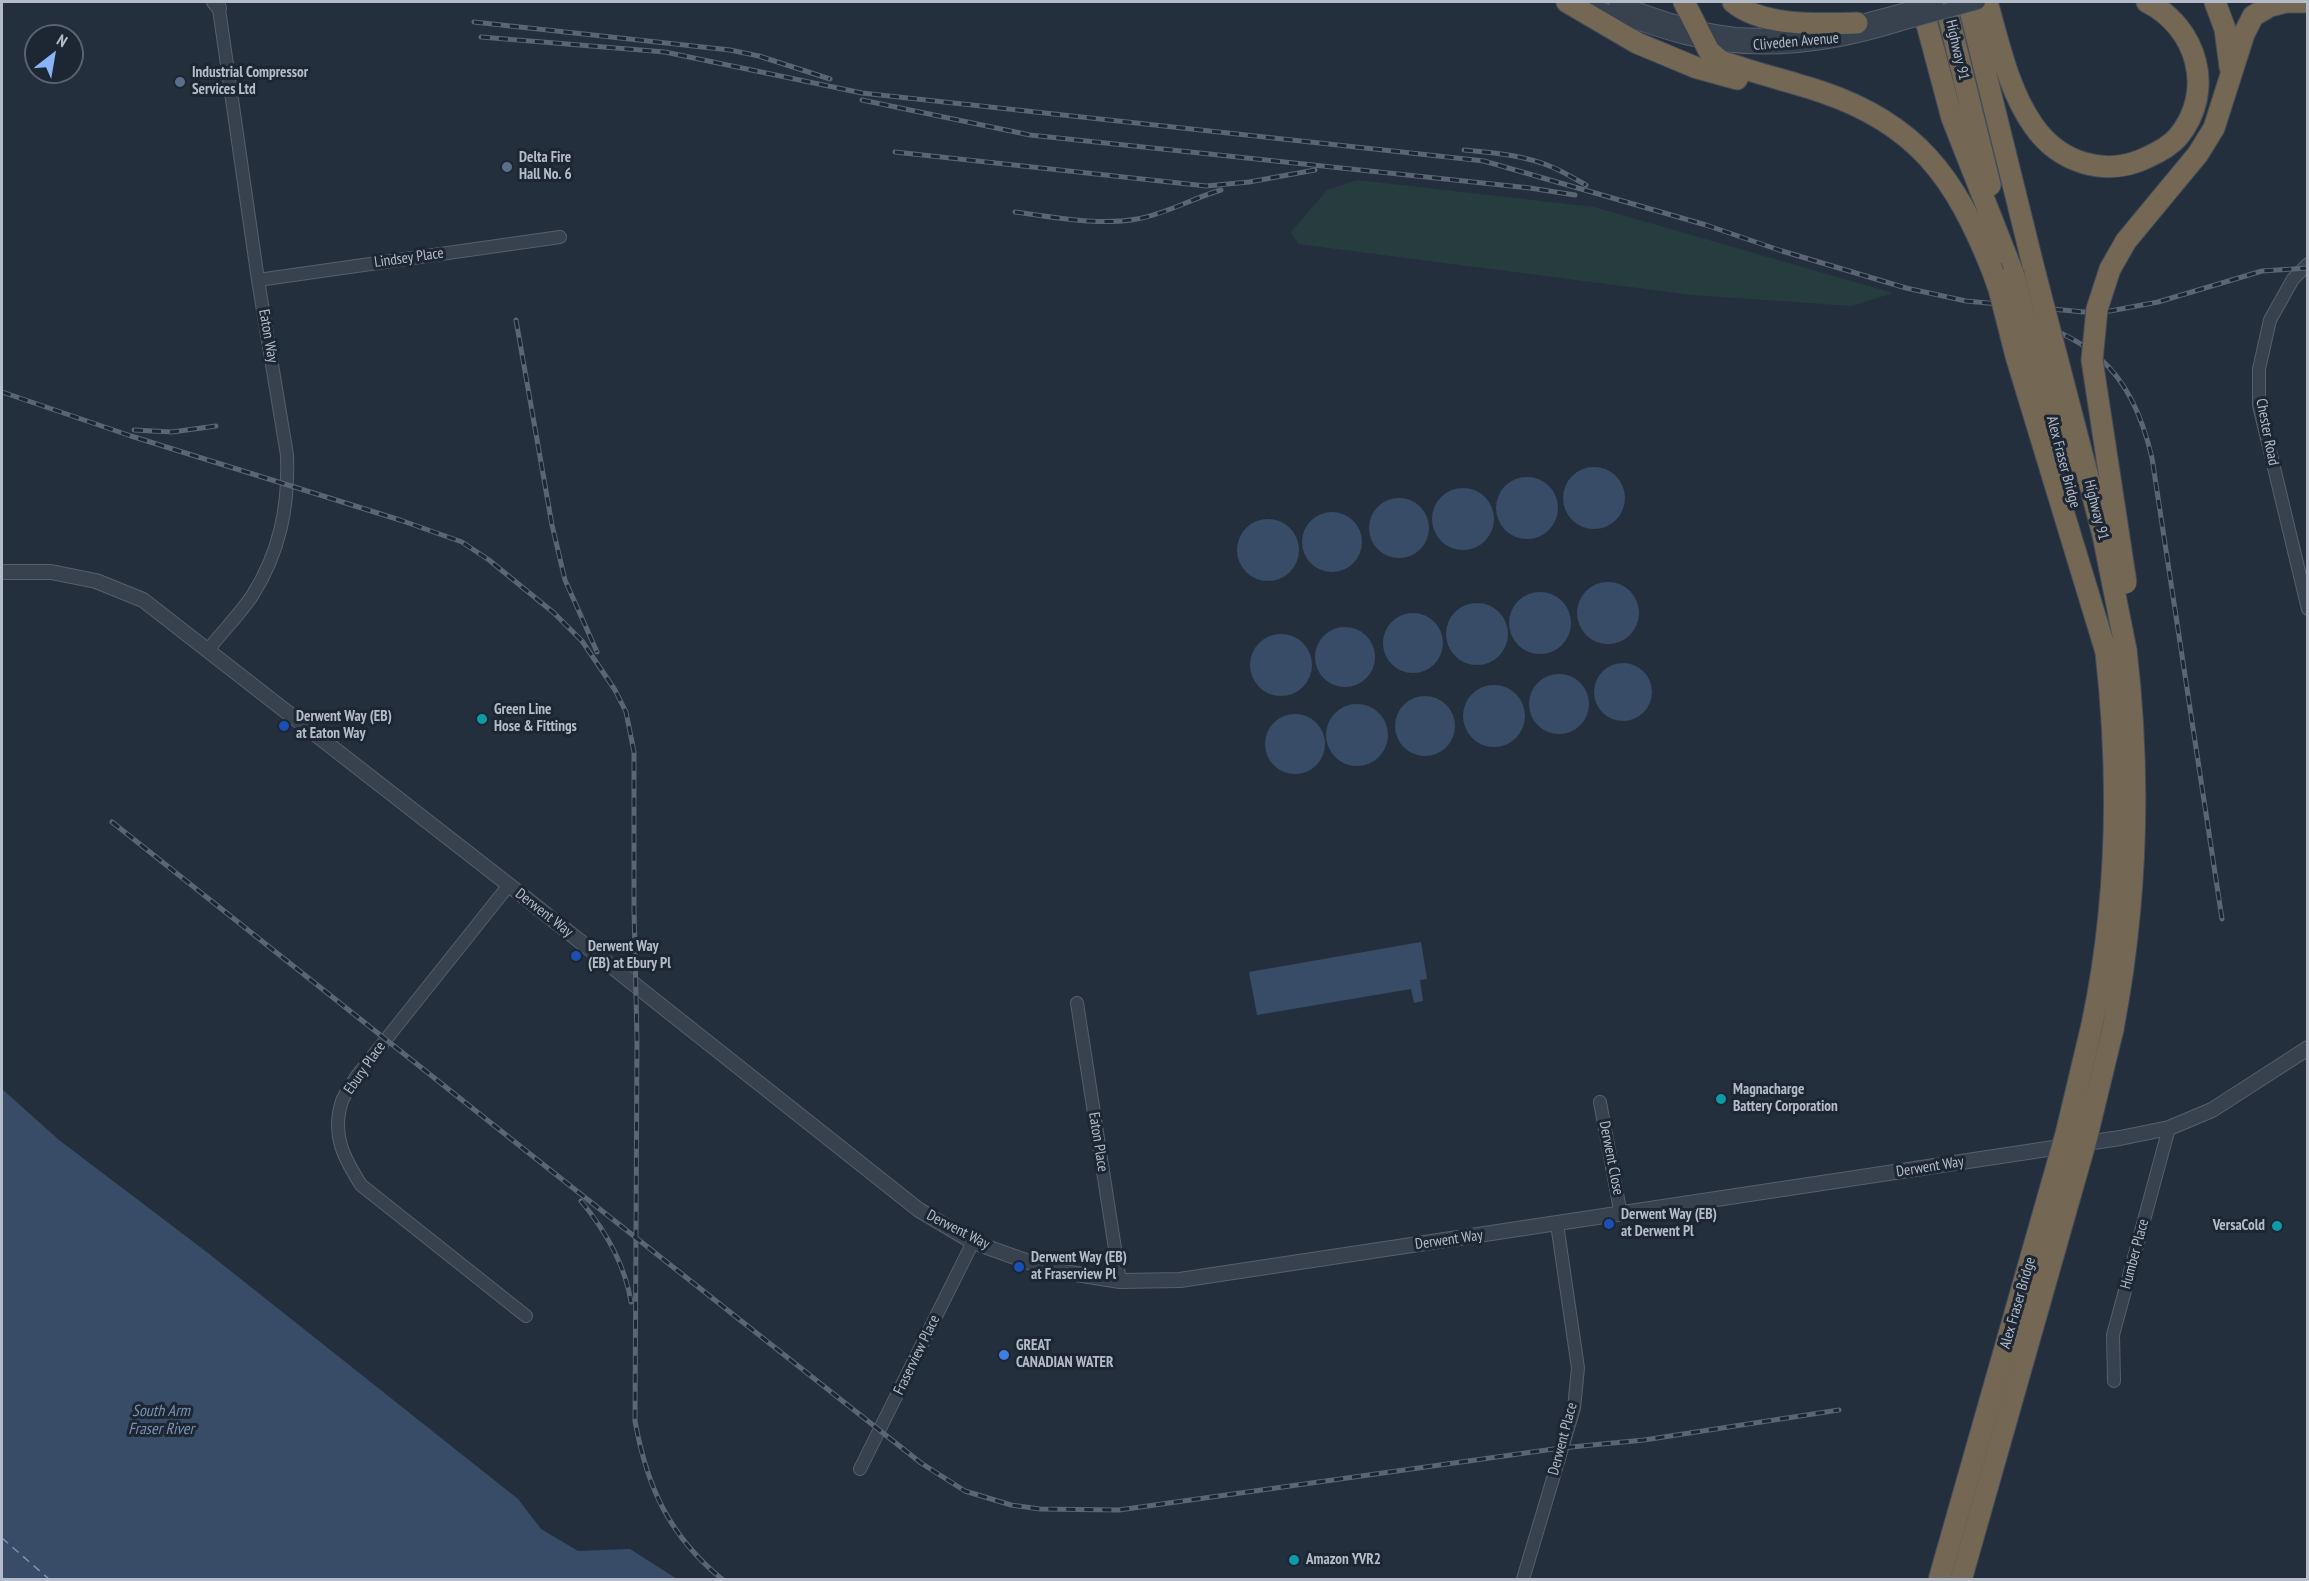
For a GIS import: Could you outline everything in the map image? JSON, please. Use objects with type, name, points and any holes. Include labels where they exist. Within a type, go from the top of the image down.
[{"type":"highway","points":[[1567,2],[1637,44],[1697,68],[1818,101],[1895,129]]},
{"type":"highway","points":[[1684,2],[1709,51],[1721,61],[1823,92],[1865,109],[1916,144],[1944,174],[1969,214],[1999,289],[2016,356],[2116,651]]},
{"type":"highway","points":[[1733,2],[1755,14],[1785,21],[1816,24],[1857,23]]},
{"type":"highway","points":[[1921,2],[1952,118],[2013,273]]},
{"type":"highway","name":"Highway 91","points":[[1946,2],[2013,273]]},
{"type":"highway","name":"Highway 91","points":[[1968,2],[2103,535],[2116,651],[2134,734],[2135,840],[2126,955],[2113,1029]]},
{"type":"highway","points":[[1987,2],[2017,100],[2034,127],[2054,150],[2080,163],[2105,168],[2137,163],[2163,150],[2178,136],[2189,119],[2197,99],[2198,78],[2189,42],[2182,30],[2163,10],[2147,2]]},
{"type":"highway","points":[[2216,2],[2225,29],[2230,57],[2230,76]]},
{"type":"highway","points":[[2116,651],[2126,575],[2092,360],[2097,309],[2109,269],[2126,241],[2198,154],[2214,128],[2244,34],[2253,16],[2270,6],[2286,2],[2305,2]]},
{"type":"highway","name":"Alex Fraser Bridge","points":[[2013,273],[2083,540],[2116,651]]},
{"type":"highway","name":"Highway 91","points":[[2092,1025],[2106,952],[2115,840],[2116,651]]},
{"type":"highway","name":"Alex Fraser Bridge","points":[[1940,1580],[2066,1134],[2092,1025]]},
{"type":"highway","name":"Alex Fraser Bridge","points":[[1961,1580],[2086,1140],[2113,1029]]},
{"type":"street","name":"Cliveden Avenue","points":[[1579,2],[1634,21],[1701,34],[1734,35],[1795,35],[1826,32],[1857,23],[1896,19],[1978,2]]},
{"type":"street","name":"Cliveden Avenue","points":[[1616,2],[1736,46],[1797,46],[1829,42],[1896,19],[1936,2]]},
{"type":"street","name":"Eaton Way","points":[[208,650],[251,597],[268,567],[281,535],[288,484],[287,455],[258,280],[218,3]]},
{"type":"street","name":"Lindsey Place","points":[[258,280],[560,237]]},
{"type":"street","name":"Chester Road","points":[[2307,264],[2293,279],[2270,320],[2259,369],[2259,405],[2307,609]]},
{"type":"street","name":"Derwent Way","points":[[2,572],[51,572],[96,581],[143,600],[509,885],[920,1210],[973,1242],[1051,1270],[1119,1281],[1180,1280],[2120,1138],[2169,1128],[2212,1110],[2307,1048]]},
{"type":"street","name":"Ebury Place","points":[[509,885],[356,1077],[342,1101],[337,1128],[344,1157],[362,1185],[526,1316]]},
{"type":"street","name":"Eaton Place","points":[[1077,1003],[1119,1281]]},
{"type":"street","name":"Derwent Close","points":[[1600,1102],[1621,1215]]},
{"type":"street","name":"Humber Place","points":[[2114,1382],[2113,1335],[2169,1128]]},
{"type":"street","name":"Derwent Place","points":[[1523,1579],[1574,1408],[1578,1368],[1557,1224]]},
{"type":"street","name":"Fraserview Place","points":[[860,1469],[973,1242]]},
{"type":"green space","points":[[1357,180],[1594,207],[1893,293],[1852,306],[1692,295],[1298,244],[1291,232],[1327,190]]},
{"type":"water","points":[[1594,467],[1606,469],[1616,476],[1623,486],[1625,498],[1623,510],[1616,520],[1606,527],[1594,529],[1582,527],[1572,520],[1565,510],[1563,498],[1565,486],[1572,476],[1582,469]]},
{"type":"water","points":[[1521,477],[1533,477],[1549,486],[1556,496],[1558,508],[1556,520],[1549,530],[1533,539],[1521,539],[1510,534],[1501,525],[1496,514],[1496,502],[1501,491],[1510,482]]},
{"type":"water","points":[[1463,488],[1480,493],[1485,497],[1489,502],[1494,519],[1489,536],[1485,541],[1480,545],[1463,550],[1446,545],[1441,541],[1437,536],[1432,519],[1437,502],[1441,497],[1446,493]]},
{"type":"water","points":[[1399,498],[1420,507],[1429,528],[1420,549],[1399,558],[1378,549],[1369,528],[1378,507]]},
{"type":"water","points":[[1326,512],[1338,512],[1349,517],[1357,525],[1362,542],[1360,554],[1349,567],[1338,572],[1326,572],[1315,567],[1307,559],[1302,548],[1302,536],[1307,525],[1315,517]]},
{"type":"water","points":[[1268,519],[1285,524],[1290,528],[1294,533],[1299,550],[1294,567],[1290,572],[1285,576],[1268,581],[1251,576],[1246,572],[1242,567],[1237,550],[1242,533],[1246,528],[1251,524]]},
{"type":"water","points":[[1608,582],[1620,584],[1630,591],[1637,601],[1639,613],[1637,625],[1630,635],[1620,642],[1608,644],[1596,642],[1586,635],[1579,625],[1577,613],[1579,601],[1586,591],[1596,584]]},
{"type":"water","points":[[1534,592],[1546,592],[1562,601],[1569,611],[1571,623],[1569,635],[1562,645],[1546,654],[1534,654],[1523,649],[1514,640],[1509,629],[1509,617],[1514,606],[1523,597]]},
{"type":"water","points":[[1477,603],[1494,608],[1499,612],[1503,617],[1508,634],[1503,651],[1499,656],[1494,660],[1477,665],[1460,660],[1455,656],[1451,651],[1446,634],[1451,617],[1455,612],[1460,608]]},
{"type":"water","points":[[1413,613],[1434,622],[1443,643],[1434,664],[1413,673],[1392,664],[1383,643],[1392,622]]},
{"type":"water","points":[[1339,627],[1351,627],[1362,632],[1370,640],[1375,657],[1373,669],[1362,682],[1351,687],[1339,687],[1328,682],[1320,674],[1315,663],[1315,651],[1320,640],[1328,632]]},
{"type":"water","points":[[1281,634],[1298,639],[1303,643],[1307,648],[1312,665],[1307,682],[1303,687],[1298,691],[1281,696],[1264,691],[1259,687],[1255,682],[1250,665],[1255,648],[1259,643],[1264,639]]},
{"type":"water","points":[[1617,663],[1629,663],[1644,671],[1652,686],[1652,698],[1644,713],[1629,721],[1617,721],[1602,713],[1594,698],[1594,686],[1602,671]]},
{"type":"water","points":[[1553,674],[1565,674],[1576,679],[1584,687],[1589,704],[1587,716],[1576,729],[1565,734],[1553,734],[1542,729],[1534,721],[1529,710],[1529,698],[1534,687],[1542,679]]},
{"type":"water","points":[[1494,685],[1516,694],[1525,716],[1516,738],[1494,747],[1472,738],[1463,716],[1472,694]]},
{"type":"water","points":[[1425,696],[1442,701],[1450,709],[1455,726],[1450,743],[1442,751],[1425,756],[1408,751],[1400,743],[1395,726],[1400,709],[1408,701]]},
{"type":"water","points":[[1357,704],[1379,713],[1388,735],[1379,757],[1357,766],[1335,757],[1326,735],[1335,713]]},
{"type":"water","points":[[1289,714],[1301,714],[1312,719],[1320,727],[1325,744],[1323,756],[1312,769],[1301,774],[1289,774],[1278,769],[1270,761],[1265,750],[1265,738],[1270,727],[1278,719]]},
{"type":"water","points":[[1421,942],[1427,979],[1420,980],[1423,1001],[1414,1003],[1411,989],[1257,1015],[1249,972]]},
{"type":"water","name":"South Arm Fraser River","points":[[2,1089],[59,1140],[208,1253],[518,1499],[541,1529],[578,1551],[630,1549],[677,1579],[2,1579]]},
{"type":"ferry route","points":[[2,1538],[50,1580]]},
{"type":"railway","points":[[474,22],[730,50],[759,56],[830,79]]},
{"type":"railway","points":[[481,37],[665,52],[862,93],[1484,161],[1706,225],[1782,251],[1906,288],[1966,301],[2084,312],[2110,311],[2158,302],[2262,271],[2308,268]]},
{"type":"railway","points":[[862,100],[1030,135],[1530,188],[1575,195]]},
{"type":"railway","points":[[1464,150],[1531,160],[1556,169],[1586,185]]},
{"type":"railway","points":[[895,152],[1206,186],[1249,182],[1315,170]]},
{"type":"railway","points":[[1015,212],[1076,220],[1122,221],[1158,213],[1221,190]]},
{"type":"railway","points":[[1998,311],[2057,331],[2100,359],[2117,377],[2131,399],[2143,426],[2152,458],[2222,919]]},
{"type":"railway","points":[[516,320],[552,525],[565,580],[597,652]]},
{"type":"railway","points":[[2,392],[131,436],[400,520],[462,542],[489,560],[554,613],[582,641],[615,690],[626,712],[634,752],[637,1039],[635,1421],[646,1468],[663,1509],[688,1546],[723,1580]]},
{"type":"railway","points":[[134,430],[172,432],[216,426]]},
{"type":"railway","points":[[112,822],[554,1173]]},
{"type":"railway","points":[[549,1169],[921,1463],[965,1491],[1011,1505],[1040,1509],[1119,1510],[1561,1448],[1644,1440],[1839,1410]]},
{"type":"railway","points":[[581,1201],[613,1248],[624,1275],[631,1302]]},
{"type":"place","name":"Industrial Compressor Services Ltd","points":[[180,82]]},
{"type":"place","name":"Delta Fire Hall No. 6","points":[[507,167]]},
{"type":"place","name":"Green Line Hose & Fittings","points":[[482,719]]},
{"type":"place","name":"Derwent Way (EB) at Eaton Way","points":[[284,726]]},
{"type":"place","name":"Derwent Way (EB) at Ebury Pl","points":[[576,956]]},
{"type":"place","name":"Magnacharge Battery Corporation","points":[[1721,1099]]},
{"type":"place","name":"Derwent Way (EB) at Derwent Pl","points":[[1609,1224]]},
{"type":"place","name":"VersaCold","points":[[2277,1226]]},
{"type":"place","name":"Derwent Way (EB) at Fraserview Pl","points":[[1019,1267]]},
{"type":"place","name":"GREAT CANADIAN WATER","points":[[1004,1355]]},
{"type":"place","name":"Amazon YVR2","points":[[1294,1560]]}]
